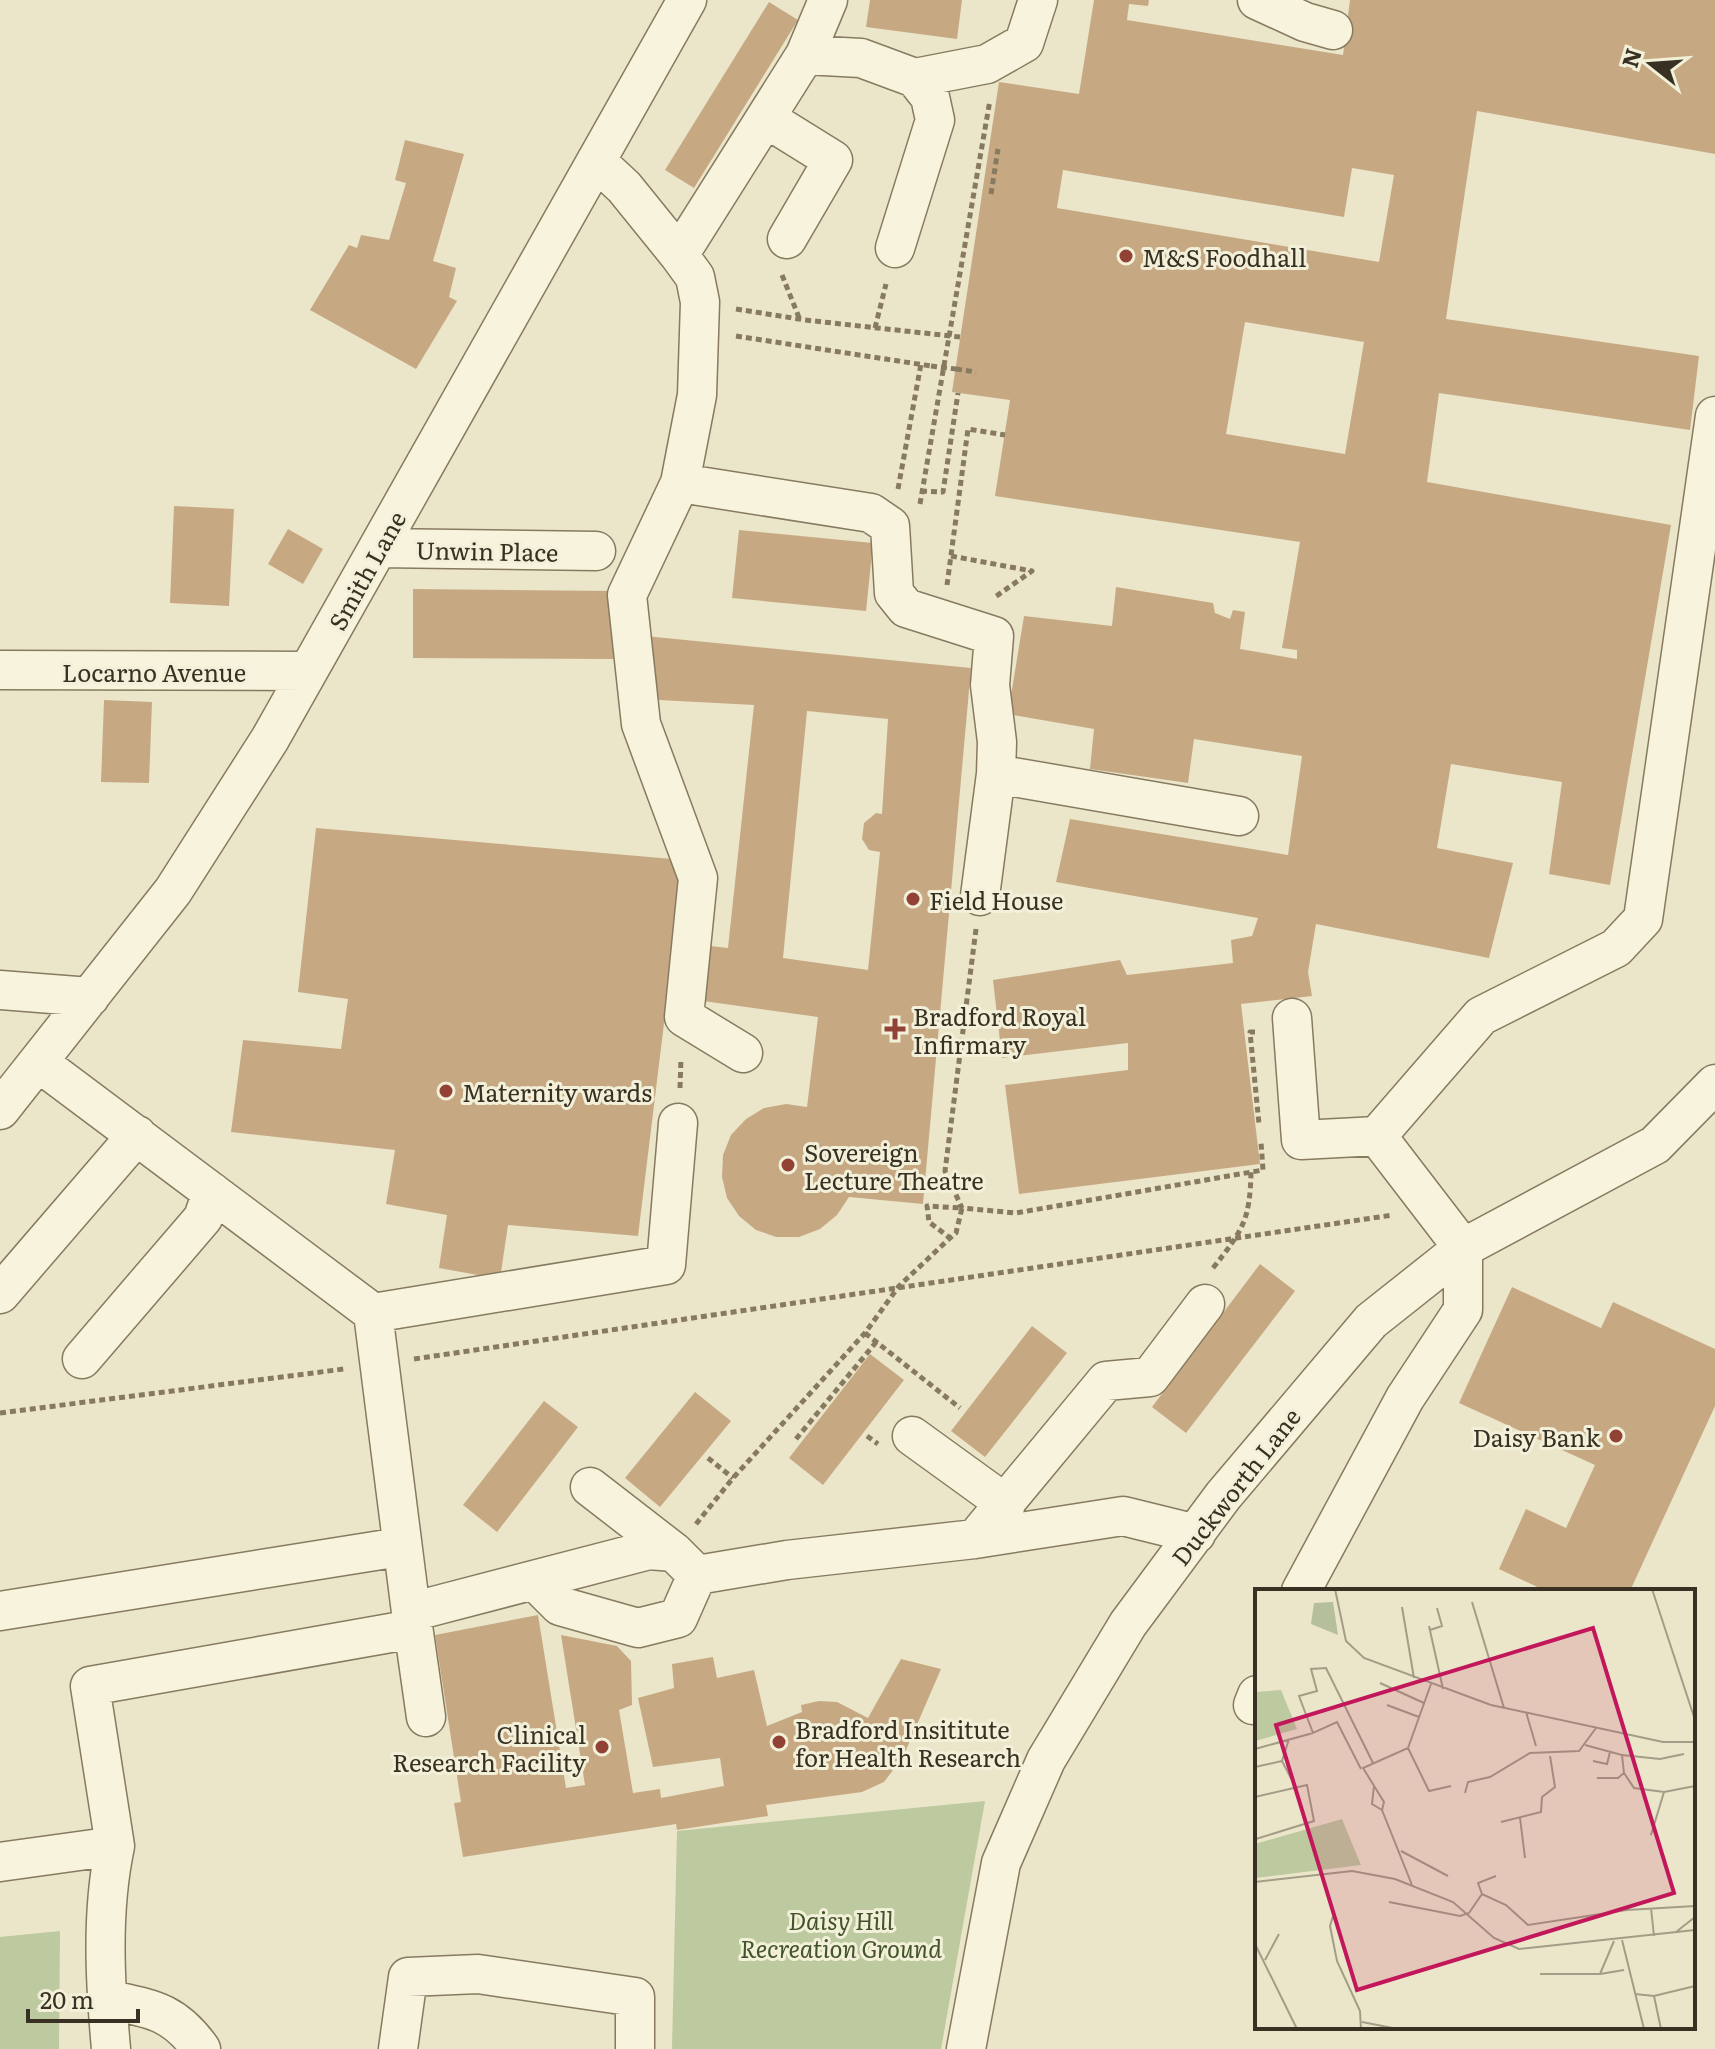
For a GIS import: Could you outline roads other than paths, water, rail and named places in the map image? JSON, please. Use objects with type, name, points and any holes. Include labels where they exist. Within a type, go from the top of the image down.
[{"type":"street","name":"Smith Lane","points":[[0,1110],[173,891],[270,739],[687,0]]},
{"type":"street","points":[[679,255],[805,55],[828,0]]},
{"type":"street","points":[[805,55],[861,58],[915,78],[987,64],[1024,43],[1038,0]]},
{"type":"street","points":[[1257,0],[1305,22],[1333,30]]},
{"type":"street","points":[[895,248],[935,120],[930,97],[915,78]]},
{"type":"street","points":[[767,119],[833,160],[787,239]]},
{"type":"street","points":[[596,161],[624,187],[679,255],[695,277],[714,319],[680,483],[627,595],[641,724],[698,878],[684,1017],[743,1053]]},
{"type":"street","points":[[1292,1025],[1301,1140],[1377,1136],[1481,1016],[1616,948],[1643,919],[1715,416]]},
{"type":"street","points":[[680,483],[871,513],[890,526],[895,559],[894,593],[906,608],[994,636],[990,685],[997,742],[996,774],[980,896]]},
{"type":"street","name":"Unwin Place","points":[[378,548],[596,551]]},
{"type":"street","name":"Locarno Avenue","points":[[0,670],[308,671]]},
{"type":"street","points":[[996,774],[1239,816]]},
{"type":"street","points":[[0,990],[90,997]]},
{"type":"street","points":[[38,1062],[373,1313],[666,1265],[678,1123]]},
{"type":"street","name":"Duckworth Lane","points":[[966,2049],[1001,1863],[1046,1760],[1128,1624],[1223,1496],[1371,1321],[1463,1248],[1655,1145],[1715,1084]]},
{"type":"street","points":[[0,1294],[137,1135]]},
{"type":"street","points":[[1302,1589],[1405,1398],[1463,1310],[1463,1248],[1377,1136]]},
{"type":"street","points":[[82,1359],[203,1218],[212,1192]]},
{"type":"street","points":[[975,1539],[1106,1381],[1150,1377],[1205,1304]]},
{"type":"street","points":[[373,1313],[400,1547],[426,1717]]},
{"type":"street","points":[[912,1436],[1006,1504]]},
{"type":"street","points":[[590,1487],[685,1564]]},
{"type":"street","points":[[111,2049],[106,1999],[107,1891],[115,1846],[90,1686],[412,1620],[649,1550],[685,1564],[787,1560],[975,1539],[1123,1516],[1196,1534]]},
{"type":"street","points":[[0,1611],[400,1547]]},
{"type":"street","points":[[536,1582],[560,1606],[638,1628],[678,1618],[685,1564]]},
{"type":"street","points":[[0,1862],[115,1846]]},
{"type":"street","points":[[398,2049],[408,1977],[478,1974],[635,1997],[635,2049]]},
{"type":"street","points":[[106,1999],[163,2012],[186,2029],[201,2049]]},
{"type":"place","name":"M&S Foodhall","points":[[1126,256]]},
{"type":"place","name":"Field House","points":[[913,899]]},
{"type":"place","name":"Bradford Royal Infirmary","points":[[895,1029]]},
{"type":"place","name":"Maternity wards","points":[[446,1091]]},
{"type":"place","name":"Sovereign Lecture Theatre","points":[[788,1165]]},
{"type":"place","name":"Daisy Bank","points":[[1616,1436]]},
{"type":"place","name":"Bradford Insititute for Health Research","points":[[779,1742]]},
{"type":"place","name":"Clinical Research Facility","points":[[602,1747]]},
{"type":"park label","name":"Daisy Hill Recreation Ground","points":[[841,1933]]}]
